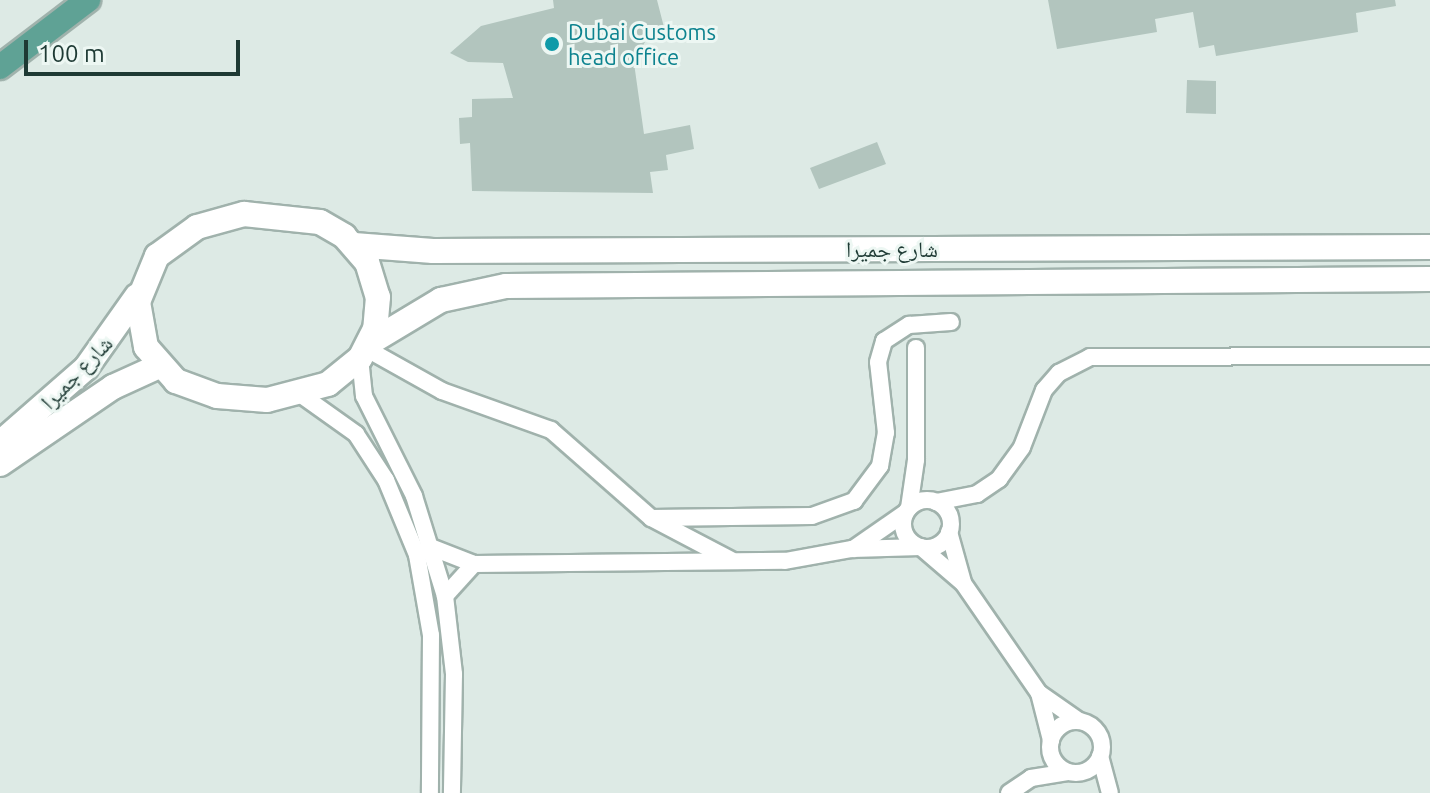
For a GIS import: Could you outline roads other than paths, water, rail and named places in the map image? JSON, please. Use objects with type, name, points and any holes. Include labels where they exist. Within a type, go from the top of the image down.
[{"type":"main road","points":[[0,47],[61,0]]},
{"type":"main road","points":[[0,67],[88,0]]},
{"type":"street","points":[[366,350],[337,379],[300,394],[259,400],[217,396],[188,387],[159,366],[139,325],[140,290],[166,248],[226,217],[306,218],[354,245],[377,291],[366,350],[364,396],[433,548],[445,596],[454,674],[452,793]]},
{"type":"street","name":"شارع جميرا","points":[[354,245],[413,251],[1430,247]]},
{"type":"street","name":"شارع جميرا","points":[[366,350],[441,300],[506,286],[1430,279]]},
{"type":"street","name":"شارع جميرا","points":[[0,443],[86,368],[140,290]]},
{"type":"street","points":[[651,518],[812,516],[854,501],[870,485],[884,455],[878,362],[884,341],[901,327],[951,322]]},
{"type":"street","points":[[916,348],[916,460],[904,531],[963,583],[1039,693],[1096,731],[1107,793]]},
{"type":"street","points":[[366,350],[442,391],[551,430],[651,518],[736,563]]},
{"type":"street","points":[[433,548],[474,564],[736,563],[852,549],[939,545],[977,494],[1016,458],[1051,381],[1090,357],[1430,356]]},
{"type":"street","name":"شارع جميرا","points":[[0,464],[113,387],[159,366]]},
{"type":"street","points":[[300,394],[356,434],[386,480],[417,555],[431,635],[430,793]]},
{"type":"street","points":[[916,460],[935,502],[946,510],[963,583]]},
{"type":"street","points":[[852,549],[907,510],[977,494]]},
{"type":"street","points":[[445,596],[474,564]]},
{"type":"street","points":[[1039,693],[1055,762],[1107,793]]},
{"type":"street","points":[[1031,778],[1061,725],[1079,721]]},
{"type":"street","points":[[1009,793],[1031,778],[1089,769],[1100,756]]},
{"type":"place","name":"Dubai Customs head office","points":[[552,44]]}]
